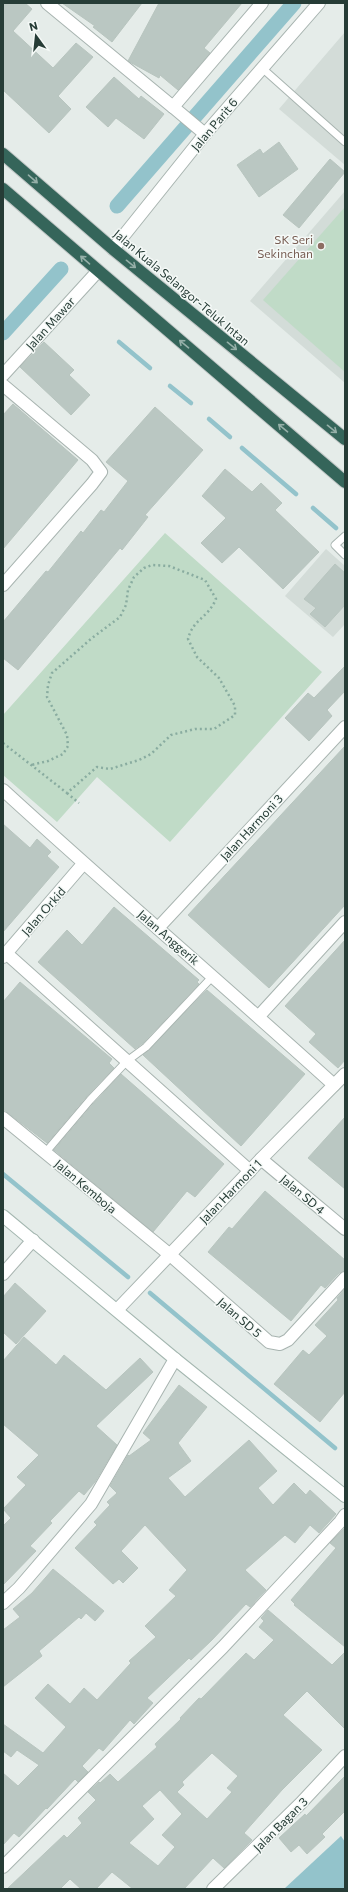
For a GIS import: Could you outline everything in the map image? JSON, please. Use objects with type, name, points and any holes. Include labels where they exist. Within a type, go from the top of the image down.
[{"type":"highway","name":"Jalan Kuala Selangor-Teluk Intan","points":[[3,154],[113,249],[345,439]]},
{"type":"highway","points":[[3,189],[324,462],[345,482]]},
{"type":"highway","points":[[324,462],[345,476]]},
{"type":"street","points":[[47,3],[202,132]]},
{"type":"street","points":[[177,110],[262,3]]},
{"type":"street","name":"Jalan Parit 6","points":[[113,249],[202,132],[262,68],[319,3]]},
{"type":"street","name":"Jalan Mawar","points":[[3,376],[98,271]]},
{"type":"street","points":[[3,385],[92,460],[101,472],[3,585]]},
{"type":"street","name":"Jalan Harmoni 3","points":[[158,928],[345,726]]},
{"type":"street","name":"Jalan Anggerik","points":[[3,790],[84,864],[259,1016],[334,1085]]},
{"type":"street","name":"Jalan Orkid","points":[[5,955],[84,864]]},
{"type":"street","points":[[259,1016],[345,922]]},
{"type":"street","points":[[5,955],[250,1171]]},
{"type":"street","name":"Jalan Harmoni 1","points":[[117,1310],[169,1254],[345,1074]]},
{"type":"street","name":"Jalan Kemboja","points":[[3,1118],[169,1254]]},
{"type":"street","name":"Jalan SD 4","points":[[261,1159],[345,1229]]},
{"type":"street","points":[[3,1216],[175,1359],[345,1496]]},
{"type":"street","points":[[3,1274],[33,1240]]},
{"type":"street","name":"Jalan SD 5","points":[[169,1254],[269,1342],[280,1344],[288,1340],[345,1278]]},
{"type":"street","points":[[3,1603],[19,1588],[91,1504],[175,1359]]},
{"type":"street","points":[[3,1867],[223,1647],[345,1515]]},
{"type":"street","name":"Jalan Bagan 3","points":[[213,1889],[301,1803],[345,1756]]},
{"type":"lane","points":[[262,68],[345,142]]},
{"type":"lane","points":[[345,536],[335,546],[345,555]]},
{"type":"lane","points":[[45,1153],[90,1100],[127,1061],[146,1047],[213,976]]},
{"type":"path","points":[[31,765],[48,761],[63,754],[68,746],[66,735],[47,697],[48,685],[52,673],[120,617],[126,605],[128,590],[134,577],[144,568],[152,565],[169,566],[205,580],[216,599],[212,609],[190,630],[188,640],[197,657],[219,678],[235,706],[235,715],[214,729],[195,730],[171,735],[150,754],[138,760],[110,769],[97,766],[67,793]]},
{"type":"path","points":[[3,743],[79,803]]},
{"type":"shaded area","points":[[345,32],[345,165],[279,109]]},
{"type":"shaded area","name":"SK Seri Sekinchan","points":[[345,191],[345,383],[250,301]]},
{"type":"shaded area","points":[[326,549],[345,566],[345,624],[333,637],[285,596]]},
{"type":"green space","name":"SK Seri Sekinchan","points":[[345,207],[345,372],[263,300]]},
{"type":"green space","points":[[165,533],[322,672],[170,842],[97,777],[57,822],[3,775],[3,715]]},
{"type":"water","points":[[341,1836],[345,1842],[345,1889],[284,1889]]},
{"type":"building","points":[[3,3],[25,3],[32,9],[13,31],[53,68],[76,43],[93,57],[58,96],[71,109],[49,133],[3,90]]},
{"type":"building","points":[[62,3],[142,3],[112,42],[93,27],[95,26]]},
{"type":"building","points":[[159,3],[242,3],[204,48],[210,53],[178,90],[160,75],[159,78],[128,61]]},
{"type":"building","points":[[114,77],[139,99],[141,96],[164,114],[144,139],[116,118],[108,127],[86,107]]},
{"type":"building","points":[[279,142],[298,169],[259,197],[237,165],[260,149],[263,154]]},
{"type":"building","points":[[330,159],[345,172],[299,228],[283,215]]},
{"type":"building","points":[[44,342],[74,370],[69,375],[90,395],[71,415],[20,367]]},
{"type":"building","points":[[13,404],[78,460],[3,549],[3,415]]},
{"type":"building","points":[[155,407],[203,450],[145,515],[148,517],[122,550],[120,548],[18,670],[3,658],[3,622],[46,571],[48,572],[81,531],[83,533],[101,510],[104,512],[128,481],[106,462]]},
{"type":"building","points":[[225,469],[252,492],[261,483],[282,503],[275,510],[319,552],[283,589],[239,547],[222,563],[201,543],[226,518],[202,496]]},
{"type":"building","points":[[335,564],[345,573],[345,605],[325,627],[310,614],[316,608],[304,599]]},
{"type":"building","points":[[345,666],[345,691],[327,710],[332,716],[309,741],[285,718],[308,693],[314,698]]},
{"type":"building","points":[[345,746],[345,905],[269,988],[188,915]]},
{"type":"building","points":[[3,824],[30,848],[37,839],[51,852],[47,856],[59,867],[3,932]]},
{"type":"building","points":[[114,907],[199,980],[197,982],[199,984],[143,1043],[135,1049],[38,962],[67,930],[82,945]]},
{"type":"building","points":[[345,940],[345,1060],[338,1068],[309,1042],[316,1034],[285,1006]]},
{"type":"building","points":[[20,982],[112,1059],[109,1063],[114,1068],[86,1097],[47,1143],[3,1109],[3,1002]]},
{"type":"building","points":[[207,990],[305,1074],[241,1146],[143,1055]]},
{"type":"building","points":[[121,1074],[224,1164],[195,1197],[187,1191],[153,1232],[54,1150]]},
{"type":"building","points":[[345,1117],[345,1189],[308,1158]]},
{"type":"building","points":[[265,1191],[345,1260],[345,1271],[339,1273],[325,1288],[321,1285],[291,1321],[208,1252],[229,1227],[232,1229]]},
{"type":"building","points":[[15,1283],[46,1311],[16,1344],[3,1332],[3,1297]]},
{"type":"building","points":[[345,1289],[345,1392],[320,1422],[274,1384],[303,1350],[309,1355],[327,1336],[315,1325],[338,1300],[337,1298]]},
{"type":"building","points":[[24,1337],[56,1365],[64,1355],[106,1390],[140,1358],[153,1372],[96,1426],[117,1445],[95,1482],[84,1495],[79,1491],[50,1521],[52,1523],[30,1546],[36,1551],[3,1585],[3,1526],[11,1518],[3,1509],[26,1485],[17,1477],[39,1455],[3,1424],[3,1361]]},
{"type":"building","points":[[179,1385],[207,1407],[178,1443],[191,1461],[168,1478],[185,1497],[249,1440],[277,1471],[258,1488],[273,1505],[294,1483],[306,1495],[310,1490],[336,1514],[319,1533],[310,1525],[295,1543],[285,1535],[245,1570],[266,1590],[250,1607],[246,1604],[191,1660],[189,1658],[147,1698],[153,1703],[134,1724],[130,1720],[103,1751],[99,1748],[82,1766],[88,1772],[78,1782],[75,1779],[19,1837],[14,1833],[3,1845],[3,1773],[18,1786],[39,1765],[17,1750],[11,1757],[3,1751],[3,1724],[43,1753],[66,1727],[35,1698],[48,1684],[70,1704],[84,1688],[97,1700],[131,1663],[129,1661],[156,1637],[145,1626],[176,1596],[169,1590],[187,1570],[145,1525],[121,1551],[138,1568],[123,1583],[119,1579],[113,1584],[75,1548],[97,1525],[94,1522],[110,1505],[107,1502],[117,1493],[110,1486],[128,1455],[129,1456],[151,1440],[143,1433]]},
{"type":"building","points":[[345,1528],[345,1647],[294,1605],[295,1604],[291,1600],[336,1548],[330,1543]]},
{"type":"building","points":[[53,1569],[104,1611],[95,1621],[86,1613],[81,1619],[79,1617],[39,1651],[42,1656],[3,1687],[3,1630],[20,1617],[13,1609],[32,1593]]},
{"type":"building","points":[[268,1610],[332,1665],[345,1652],[345,1729],[307,1691],[283,1715],[322,1750],[282,1790],[244,1833],[252,1840],[224,1868],[213,1858],[184,1889],[133,1889],[112,1872],[96,1889],[81,1889],[70,1879],[60,1889],[7,1889],[64,1835],[67,1838],[82,1823],[78,1818],[96,1800],[88,1792],[110,1774],[118,1782],[157,1747],[155,1744],[181,1719],[180,1718],[199,1698],[201,1699],[246,1653],[254,1660],[274,1640],[259,1627],[264,1621],[261,1618]],"holes":[[[212,1753],[238,1776],[227,1788],[232,1792],[207,1819],[177,1792],[184,1785],[182,1782]],[[160,1790],[182,1814],[162,1835],[175,1847],[158,1866],[129,1843],[154,1819],[142,1806]]]},
{"type":"building","points":[[345,1776],[345,1811],[322,1834],[325,1837],[307,1854],[299,1845],[291,1852],[279,1838],[305,1814],[306,1816]]},
{"type":"waterway","points":[[117,206],[294,3]]},
{"type":"waterway","points":[[3,333],[61,269]]},
{"type":"waterway","points":[[119,342],[150,368]]},
{"type":"waterway","points":[[170,386],[191,403]]},
{"type":"waterway","points":[[209,419],[230,437]]},
{"type":"waterway","points":[[242,448],[296,494]]},
{"type":"waterway","points":[[313,508],[336,528]]},
{"type":"waterway","points":[[3,1174],[128,1277]]},
{"type":"waterway","points":[[150,1293],[335,1448]]},
{"type":"place","name":"SK Seri Sekinchan","points":[[321,246]]}]
